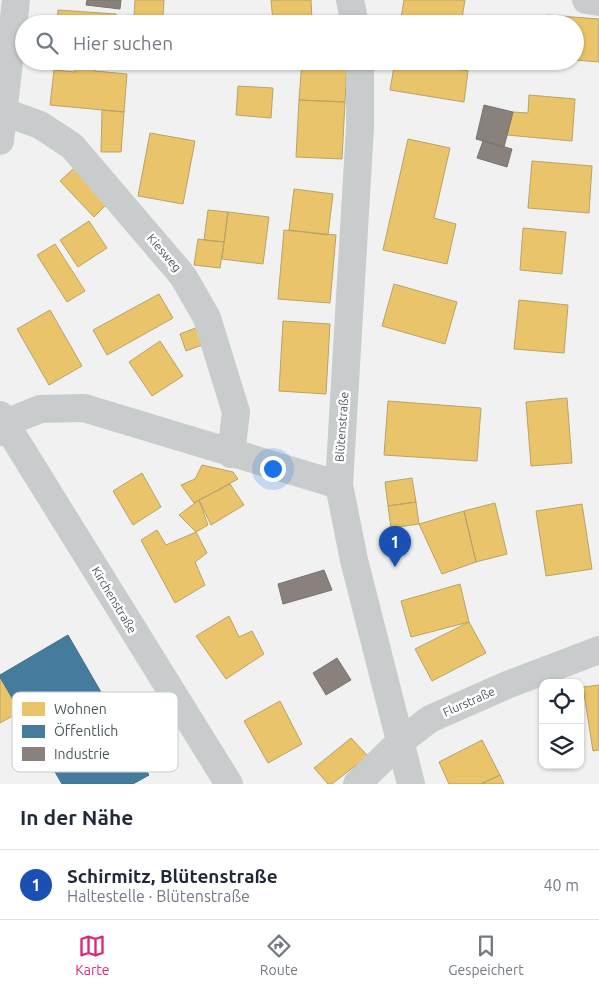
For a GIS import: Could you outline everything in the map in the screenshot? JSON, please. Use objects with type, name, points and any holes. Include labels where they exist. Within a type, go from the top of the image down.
[{"type":"street","points":[[0,141],[16,0]]},
{"type":"street","points":[[350,0],[353,15]]},
{"type":"street","points":[[586,0],[599,2]]},
{"type":"street","name":"Blütenstraße","points":[[360,70],[359,137],[339,485],[354,560],[411,784]]},
{"type":"street","name":"Kiesweg","points":[[4,112],[40,125],[72,146],[184,276],[207,318],[236,412],[231,454]]},
{"type":"street","points":[[2,423],[40,409],[84,408],[231,454],[339,485]]},
{"type":"street","name":"Kirchenstraße","points":[[2,423],[171,692]]},
{"type":"street","name":"Flurstraße","points":[[357,784],[400,742],[430,719],[507,685],[599,650]]},
{"type":"street","name":"Kirchenstraße","points":[[178,703],[230,784]]},
{"type":"building: Wohnen","points":[[135,0],[164,0],[163,15],[134,15]]},
{"type":"building: Wohnen","points":[[271,0],[311,0],[312,15],[272,15]]},
{"type":"building: Wohnen","points":[[404,0],[465,0],[462,15],[402,15]]},
{"type":"building: Wohnen","points":[[58,10],[116,14],[116,15],[58,15]]},
{"type":"building: Wohnen","points":[[584,18],[599,19],[599,62],[584,61]]},
{"type":"building: Wohnen","points":[[54,70],[75,72],[75,70],[95,70],[127,74],[124,112],[50,105]]},
{"type":"building: Wohnen","points":[[301,70],[347,70],[345,102],[299,100]]},
{"type":"building: Wohnen","points":[[393,70],[468,71],[464,102],[390,90]]},
{"type":"building: Wohnen","points":[[238,86],[273,88],[271,118],[236,115]]},
{"type":"building: Wohnen","points":[[529,95],[575,99],[572,141],[507,135],[513,112],[528,113]]},
{"type":"building: Wohnen","points":[[299,100],[345,102],[342,159],[296,157]]},
{"type":"building: Wohnen","points":[[102,110],[124,112],[121,152],[101,152]]},
{"type":"building: Wohnen","points":[[150,133],[195,141],[183,204],[138,196]]},
{"type":"building: Wohnen","points":[[408,139],[450,148],[434,218],[456,224],[447,264],[383,250]]},
{"type":"building: Wohnen","points":[[532,161],[592,166],[589,213],[528,208]]},
{"type":"building: Wohnen","points":[[75,167],[108,203],[94,217],[60,181]]},
{"type":"building: Wohnen","points":[[294,189],[333,194],[328,235],[289,230]]},
{"type":"building: Wohnen","points":[[208,210],[228,212],[224,242],[204,240]]},
{"type":"building: Wohnen","points":[[228,212],[269,217],[263,264],[222,259]]},
{"type":"building: Wohnen","points":[[89,221],[107,248],[78,267],[60,240]]},
{"type":"building: Wohnen","points":[[523,228],[566,232],[562,274],[520,270]]},
{"type":"building: Wohnen","points":[[284,230],[336,235],[330,303],[278,299]]},
{"type":"building: Wohnen","points":[[198,239],[224,242],[220,268],[194,265]]},
{"type":"building: Wohnen","points":[[55,244],[85,291],[67,302],[37,255]]},
{"type":"building: Wohnen","points":[[394,284],[457,302],[445,344],[382,326]]},
{"type":"building: Wohnen","points":[[159,294],[173,318],[107,355],[93,330]]},
{"type":"building: Wohnen","points":[[519,300],[568,305],[564,353],[514,349]]},
{"type":"building: Wohnen","points":[[50,310],[82,366],[49,385],[17,329]]},
{"type":"building: Wohnen","points":[[283,321],[330,324],[326,394],[279,391]]},
{"type":"building: Wohnen","points":[[198,327],[205,344],[186,351],[180,334]]},
{"type":"building: Wohnen","points":[[160,341],[183,376],[152,396],[129,362]]},
{"type":"building: Wohnen","points":[[567,398],[572,463],[531,466],[526,402]]},
{"type":"building: Wohnen","points":[[388,401],[481,408],[477,461],[384,455]]},
{"type":"building: Wohnen","points":[[202,465],[233,472],[238,479],[194,503],[181,485],[195,479]]},
{"type":"building: Wohnen","points":[[142,473],[161,507],[133,525],[113,491]]},
{"type":"building: Wohnen","points":[[412,478],[416,502],[388,506],[385,482]]},
{"type":"building: Wohnen","points":[[230,484],[244,505],[211,525],[199,500]]},
{"type":"building: Wohnen","points":[[199,500],[208,525],[196,532],[179,515]]},
{"type":"building: Wohnen","points":[[416,502],[419,524],[391,528],[388,506]]},
{"type":"building: Wohnen","points":[[495,503],[507,554],[476,562],[464,511]]},
{"type":"building: Wohnen","points":[[582,504],[592,569],[546,576],[536,511]]},
{"type":"building: Wohnen","points":[[464,511],[476,562],[442,574],[419,524]]},
{"type":"building: Wohnen","points":[[157,530],[166,545],[196,532],[207,553],[195,562],[205,585],[175,603],[141,540]]},
{"type":"building: Wohnen","points":[[460,584],[469,622],[411,637],[401,601]]},
{"type":"building: Wohnen","points":[[229,616],[239,637],[252,631],[264,654],[226,679],[196,636]]},
{"type":"building: Wohnen","points":[[469,622],[486,653],[432,681],[415,649]]},
{"type":"building: Wohnen","points":[[0,677],[12,698],[12,716],[0,723]]},
{"type":"building: Wohnen","points":[[599,685],[599,750],[593,751],[584,687]]},
{"type":"building: Wohnen","points":[[280,701],[302,744],[268,763],[244,721]]},
{"type":"building: Wohnen","points":[[351,738],[368,756],[332,784],[328,784],[314,768]]},
{"type":"building: Wohnen","points":[[482,740],[500,775],[481,784],[449,784],[439,762]]},
{"type":"building: Wohnen","points":[[500,775],[504,784],[481,784]]},
{"type":"building: Öffentlich","points":[[68,635],[101,692],[12,692],[12,698],[0,675]]},
{"type":"building: Öffentlich","points":[[55,772],[147,772],[149,775],[133,784],[62,784]]},
{"type":"building: Industrie","points":[[87,0],[121,0],[120,9],[86,5]]},
{"type":"building: Industrie","points":[[484,105],[513,112],[504,147],[476,139]]},
{"type":"building: Industrie","points":[[483,141],[512,149],[507,167],[477,158]]},
{"type":"building: Industrie","points":[[324,570],[332,590],[283,604],[278,584]]},
{"type":"building: Industrie","points":[[337,658],[351,680],[326,695],[313,673]]},
{"type":"place","name":"Schirmitz, Blütenstraße","points":[[395,567]]}]
